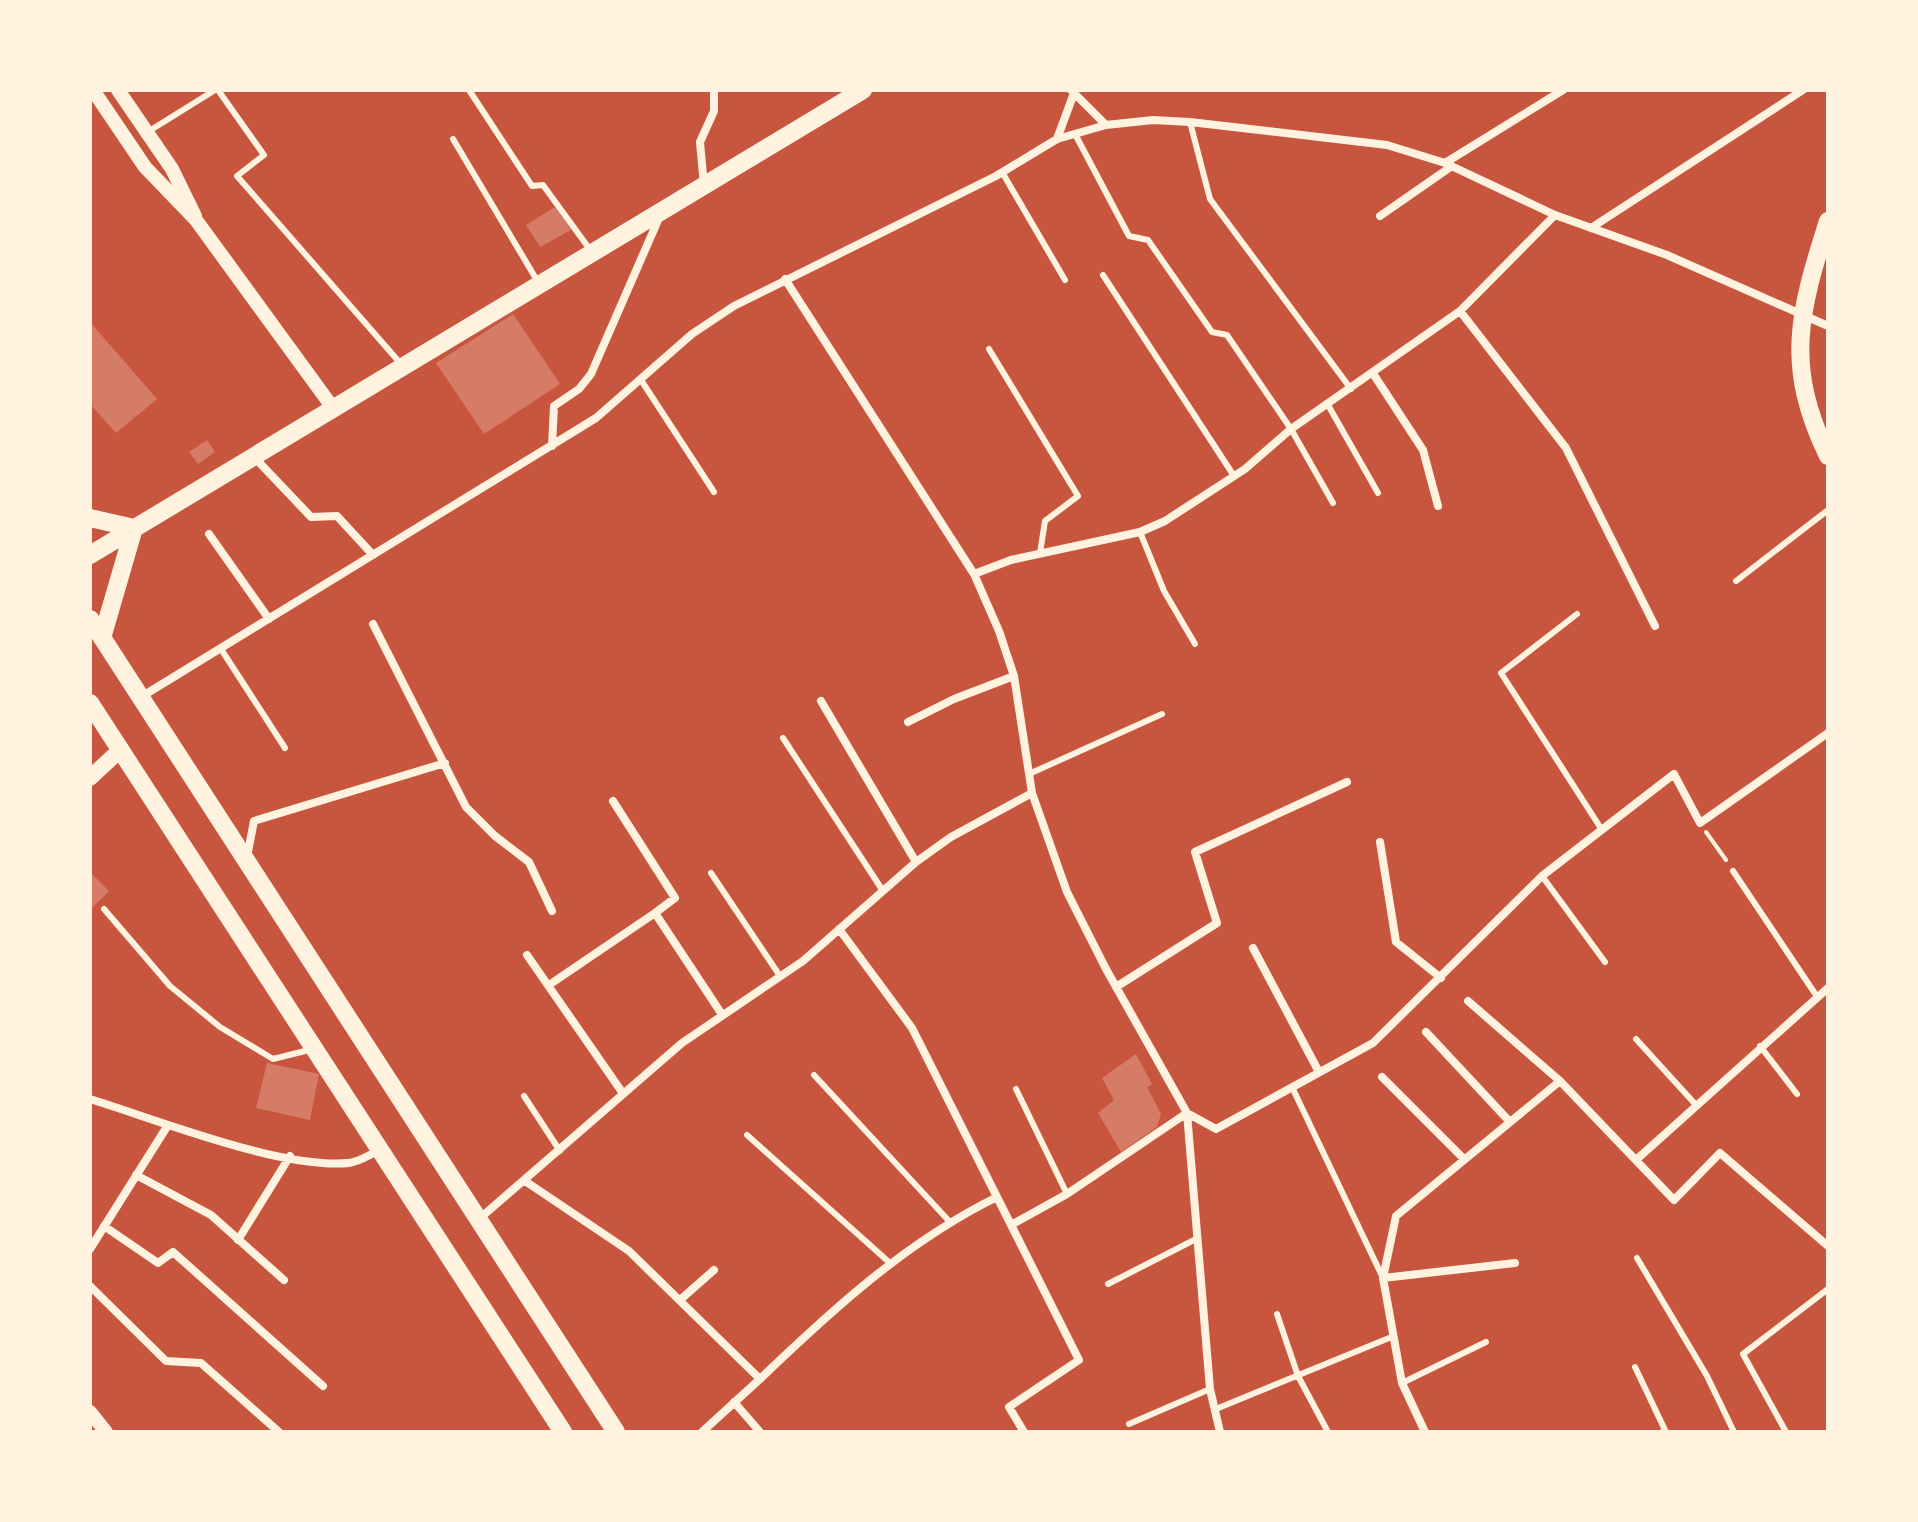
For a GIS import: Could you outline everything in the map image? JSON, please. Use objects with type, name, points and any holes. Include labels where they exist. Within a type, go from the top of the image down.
[{"type":"main road","points":[[90,555],[704,189],[863,90]]},
{"type":"main road","points":[[1828,221],[1801,317],[1803,396],[1828,456]]},
{"type":"main road","points":[[90,518],[134,528]]},
{"type":"main road","points":[[102,638],[134,528]]},
{"type":"main road","points":[[90,619],[616,1432]]},
{"type":"main road","points":[[90,703],[563,1432]]},
{"type":"main road","points":[[90,778],[121,749]]},
{"type":"street","points":[[93,90],[145,167],[196,220],[333,408]]},
{"type":"street","points":[[118,90],[172,169],[196,220]]},
{"type":"street","points":[[704,189],[700,142],[714,111],[714,90]]},
{"type":"street","points":[[1380,216],[1448,165],[1563,90]]},
{"type":"street","points":[[1591,228],[1803,90]]},
{"type":"street","points":[[1057,139],[1073,92],[1106,125]]},
{"type":"street","points":[[139,699],[596,418],[692,334],[785,279],[1002,172],[1057,139],[1106,125],[1153,120],[1190,122],[1387,145],[1448,165],[1555,215],[1667,255],[1801,317],[1828,326]]},
{"type":"street","points":[[552,446],[554,406],[579,389],[591,374],[661,214]]},
{"type":"street","points":[[974,574],[1040,553],[1140,532],[1165,521],[1268,453],[1291,429],[1374,375],[1460,311],[1555,215]]},
{"type":"street","points":[[785,279],[974,574],[999,631],[1014,676],[1032,793],[1067,892],[1187,1113],[1210,1389],[1220,1432]]},
{"type":"street","points":[[1460,311],[1566,448],[1655,626]]},
{"type":"street","points":[[1374,375],[1423,450],[1438,506]]},
{"type":"street","points":[[254,457],[311,517],[337,516],[373,555]]},
{"type":"street","points":[[209,534],[269,619]]},
{"type":"street","points":[[373,624],[466,807],[495,836],[529,862],[552,911]]},
{"type":"street","points":[[908,722],[1014,676]]},
{"type":"street","points":[[821,701],[916,862]]},
{"type":"street","points":[[1187,1113],[1216,1129],[1373,1043],[1542,876],[1674,774],[1700,823],[1828,733]]},
{"type":"street","points":[[246,861],[254,821],[445,763]]},
{"type":"street","points":[[1116,987],[1217,923],[1195,852],[1347,782]]},
{"type":"street","points":[[478,1220],[560,1151],[622,1092],[721,1013],[780,976],[916,862],[951,837],[1032,793]]},
{"type":"street","points":[[549,985],[675,898],[613,801]]},
{"type":"street","points":[[1380,842],[1396,942],[1441,978]]},
{"type":"street","points":[[655,913],[721,1013]]},
{"type":"street","points":[[839,929],[912,1028],[1079,1360],[1009,1407],[1024,1432]]},
{"type":"street","points":[[1253,948],[1319,1072]]},
{"type":"street","points":[[527,955],[622,1092]]},
{"type":"street","points":[[1636,1160],[1828,988]]},
{"type":"street","points":[[1468,1001],[1560,1081],[1674,1200],[1720,1153],[1828,1246]]},
{"type":"street","points":[[1426,1032],[1510,1122]]},
{"type":"street","points":[[1382,1077],[1464,1159]]},
{"type":"street","points":[[1425,1432],[1402,1383],[1383,1278],[1396,1216],[1560,1081]]},
{"type":"street","points":[[90,1099],[168,1125],[290,1156],[353,1163],[378,1151]]},
{"type":"street","points":[[1011,1225],[1067,1194],[1187,1113]]},
{"type":"street","points":[[90,1249],[168,1125]]},
{"type":"street","points":[[238,1240],[290,1156]]},
{"type":"street","points":[[136,1175],[211,1215],[284,1280]]},
{"type":"street","points":[[525,1181],[629,1251],[760,1379]]},
{"type":"street","points":[[702,1432],[829,1312],[890,1263],[949,1221],[997,1197]]},
{"type":"street","points":[[104,1226],[158,1263],[173,1252],[323,1386]]},
{"type":"street","points":[[1383,1278],[1515,1263]]},
{"type":"street","points":[[680,1300],[714,1270]]},
{"type":"street","points":[[90,1286],[166,1361],[201,1363],[279,1432]]},
{"type":"street","points":[[734,1402],[760,1432]]},
{"type":"street","points":[[90,1412],[106,1432]]},
{"type":"lane","points":[[146,133],[216,90],[264,155],[237,176],[404,366]]},
{"type":"lane","points":[[469,90],[532,186],[543,185],[593,254]]},
{"type":"lane","points":[[1190,122],[1210,199],[1351,389]]},
{"type":"lane","points":[[1075,134],[1129,236],[1148,240],[1212,332],[1227,335],[1291,429],[1333,503]]},
{"type":"lane","points":[[453,139],[539,285]]},
{"type":"lane","points":[[1002,172],[1065,280]]},
{"type":"lane","points":[[1103,275],[1234,476]]},
{"type":"lane","points":[[989,349],[1078,496],[1045,521],[1040,553]]},
{"type":"lane","points":[[641,380],[714,492]]},
{"type":"lane","points":[[1328,405],[1378,493]]},
{"type":"lane","points":[[1736,581],[1828,510]]},
{"type":"lane","points":[[1140,532],[1164,591],[1195,644]]},
{"type":"lane","points":[[1577,614],[1501,673],[1602,830]]},
{"type":"lane","points":[[221,649],[285,748]]},
{"type":"lane","points":[[1029,774],[1162,714]]},
{"type":"lane","points":[[783,738],[883,891]]},
{"type":"lane","points":[[1733,871],[1818,998]]},
{"type":"lane","points":[[711,873],[780,976]]},
{"type":"lane","points":[[1542,876],[1605,962]]},
{"type":"lane","points":[[104,909],[170,986],[220,1027],[273,1059],[313,1049]]},
{"type":"lane","points":[[1636,1039],[1696,1105]]},
{"type":"lane","points":[[1760,1046],[1797,1094]]},
{"type":"lane","points":[[814,1075],[949,1221]]},
{"type":"lane","points":[[1292,1087],[1383,1278]]},
{"type":"lane","points":[[1016,1089],[1067,1194]]},
{"type":"lane","points":[[524,1096],[560,1151]]},
{"type":"lane","points":[[747,1135],[890,1263]]},
{"type":"lane","points":[[1108,1284],[1198,1238]]},
{"type":"lane","points":[[1637,1258],[1707,1376],[1734,1432]]},
{"type":"lane","points":[[1786,1432],[1743,1354],[1828,1289]]},
{"type":"lane","points":[[1277,1314],[1298,1376],[1328,1432]]},
{"type":"lane","points":[[1216,1409],[1395,1336]]},
{"type":"lane","points":[[1402,1383],[1486,1342]]},
{"type":"lane","points":[[1635,1367],[1665,1430],[1662,1432]]},
{"type":"lane","points":[[1129,1424],[1210,1389]]},
{"type":"path","points":[[1700,823],[1733,871]]},
{"type":"building","points":[[555,207],[571,230],[540,247],[526,225]]},
{"type":"building","points":[[513,314],[560,384],[484,434],[436,363]]},
{"type":"building","points":[[90,322],[157,399],[116,433],[90,404]]},
{"type":"building","points":[[207,440],[215,452],[198,464],[189,452]]},
{"type":"building","points":[[90,872],[109,891],[90,910]]},
{"type":"building","points":[[1136,1054],[1152,1084],[1147,1087],[1161,1114],[1157,1127],[1121,1152],[1098,1113],[1114,1100],[1102,1078]]},
{"type":"building","points":[[267,1063],[319,1074],[310,1120],[256,1108]]}]
